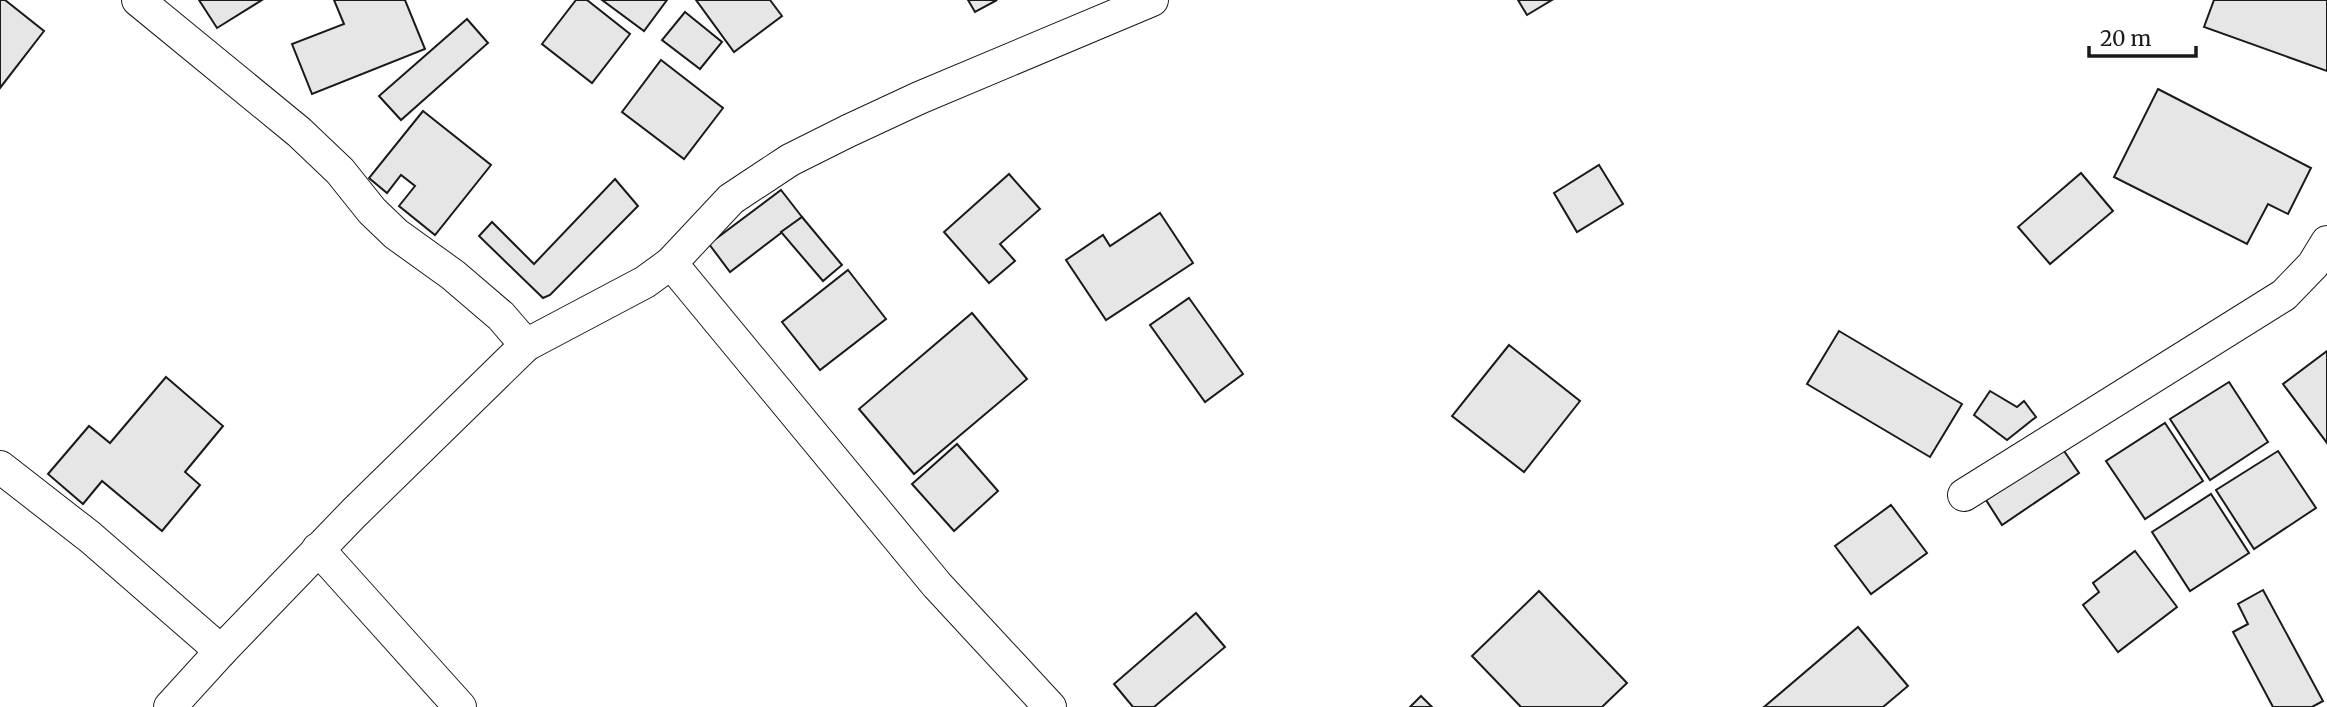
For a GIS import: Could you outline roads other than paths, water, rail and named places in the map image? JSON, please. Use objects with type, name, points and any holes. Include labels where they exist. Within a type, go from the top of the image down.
[{"type":"street","points":[[138,0],[299,132],[340,171],[372,211],[396,234],[453,275],[501,316],[526,345]]},
{"type":"street","points":[[170,707],[318,549],[526,345],[645,282],[671,263],[731,200],[790,160],[907,104],[1152,0]]},
{"type":"street","points":[[1964,495],[2284,295],[2314,265],[2327,242]]},
{"type":"street","points":[[671,263],[937,585],[1050,707]]},
{"type":"street","points":[[0,467],[90,537],[221,651]]},
{"type":"street","points":[[318,549],[460,707]]}]
